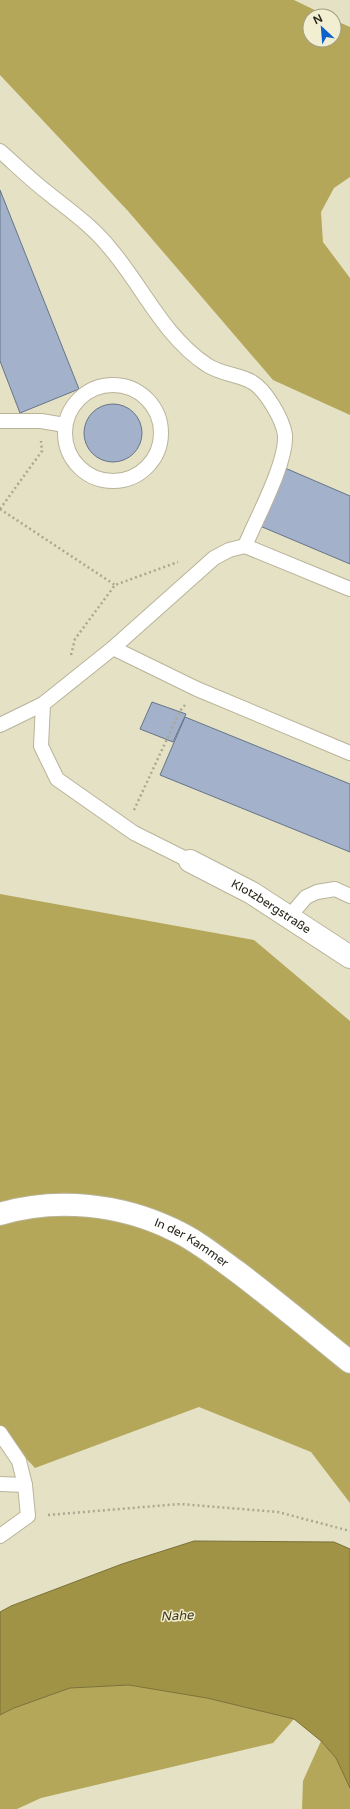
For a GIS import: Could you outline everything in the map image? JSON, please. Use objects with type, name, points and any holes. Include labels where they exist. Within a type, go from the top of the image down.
[{"type":"street","name":"Klotzbergstraße","points":[[190,861],[252,893],[350,957]]},
{"type":"street","name":"In der Kammer","points":[[0,1214],[38,1206],[66,1204],[94,1206],[122,1211],[173,1229],[197,1242],[283,1306],[350,1362]]},
{"type":"lane","points":[[0,151],[48,193],[71,210],[105,242],[164,322],[187,350],[208,366],[252,382],[268,398],[279,417],[285,435],[282,456],[271,490],[244,546]]},
{"type":"lane","points":[[105,385],[116,385],[135,390],[150,403],[159,421],[160,441],[153,459],[139,473],[120,481],[100,479],[91,476],[75,463],[66,446],[65,426],[72,407],[79,399],[96,388],[105,385]]},
{"type":"lane","points":[[0,421],[41,421],[65,426]]},
{"type":"lane","points":[[0,725],[43,704],[113,648],[214,558],[229,550],[244,546],[350,589]]},
{"type":"lane","points":[[113,648],[198,689],[350,753]]},
{"type":"lane","points":[[43,704],[40,746],[57,779],[126,828],[190,861]]},
{"type":"lane","points":[[289,917],[306,897],[317,892],[335,889],[350,896]]},
{"type":"lane","points":[[0,1433],[18,1461],[25,1484],[28,1516],[0,1536]]},
{"type":"lane","points":[[0,1484],[25,1484]]},
{"type":"path","points":[[41,421],[42,450],[0,509],[115,585]]},
{"type":"path","points":[[72,680],[71,658],[75,638],[115,585],[180,561]]},
{"type":"path","points":[[126,828],[180,711]]},
{"type":"path","points":[[28,1516],[180,1504],[278,1512],[350,1532]]},
{"type":"shaded area","points":[[0,0],[294,0],[310,8],[302,8],[302,48],[342,48],[342,24],[350,27],[350,177],[334,188],[321,212],[323,242],[350,278],[350,415],[273,380],[128,211],[0,75]]},
{"type":"shaded area","points":[[0,894],[254,940],[350,1021],[350,1503],[311,1452],[199,1407],[35,1468],[10,1441],[0,1425]]},
{"type":"shaded area","points":[[129,1685],[207,1698],[294,1719],[273,1743],[41,1798],[17,1809],[0,1809],[0,1715],[14,1708],[70,1688]]},
{"type":"shaded area","points":[[321,1741],[336,1758],[350,1788],[350,1809],[302,1809],[303,1781]]},
{"type":"water","name":"Nahe","points":[[194,1541],[334,1542],[350,1549],[350,1788],[336,1758],[321,1741],[294,1719],[207,1698],[129,1685],[70,1688],[14,1708],[0,1715],[0,1612],[11,1606],[122,1564]]},
{"type":"building","points":[[0,190],[79,389],[20,413],[0,361]]},
{"type":"building","points":[[113,404],[124,406],[134,412],[140,422],[142,433],[140,444],[134,454],[124,460],[113,462],[102,460],[92,454],[86,444],[84,433],[86,422],[92,412],[102,406]]},
{"type":"building","points":[[285,468],[350,496],[350,564],[260,526]]},
{"type":"building","points":[[152,702],[186,714],[173,742],[140,729]]},
{"type":"building","points":[[185,717],[350,784],[350,852],[160,775]]}]
